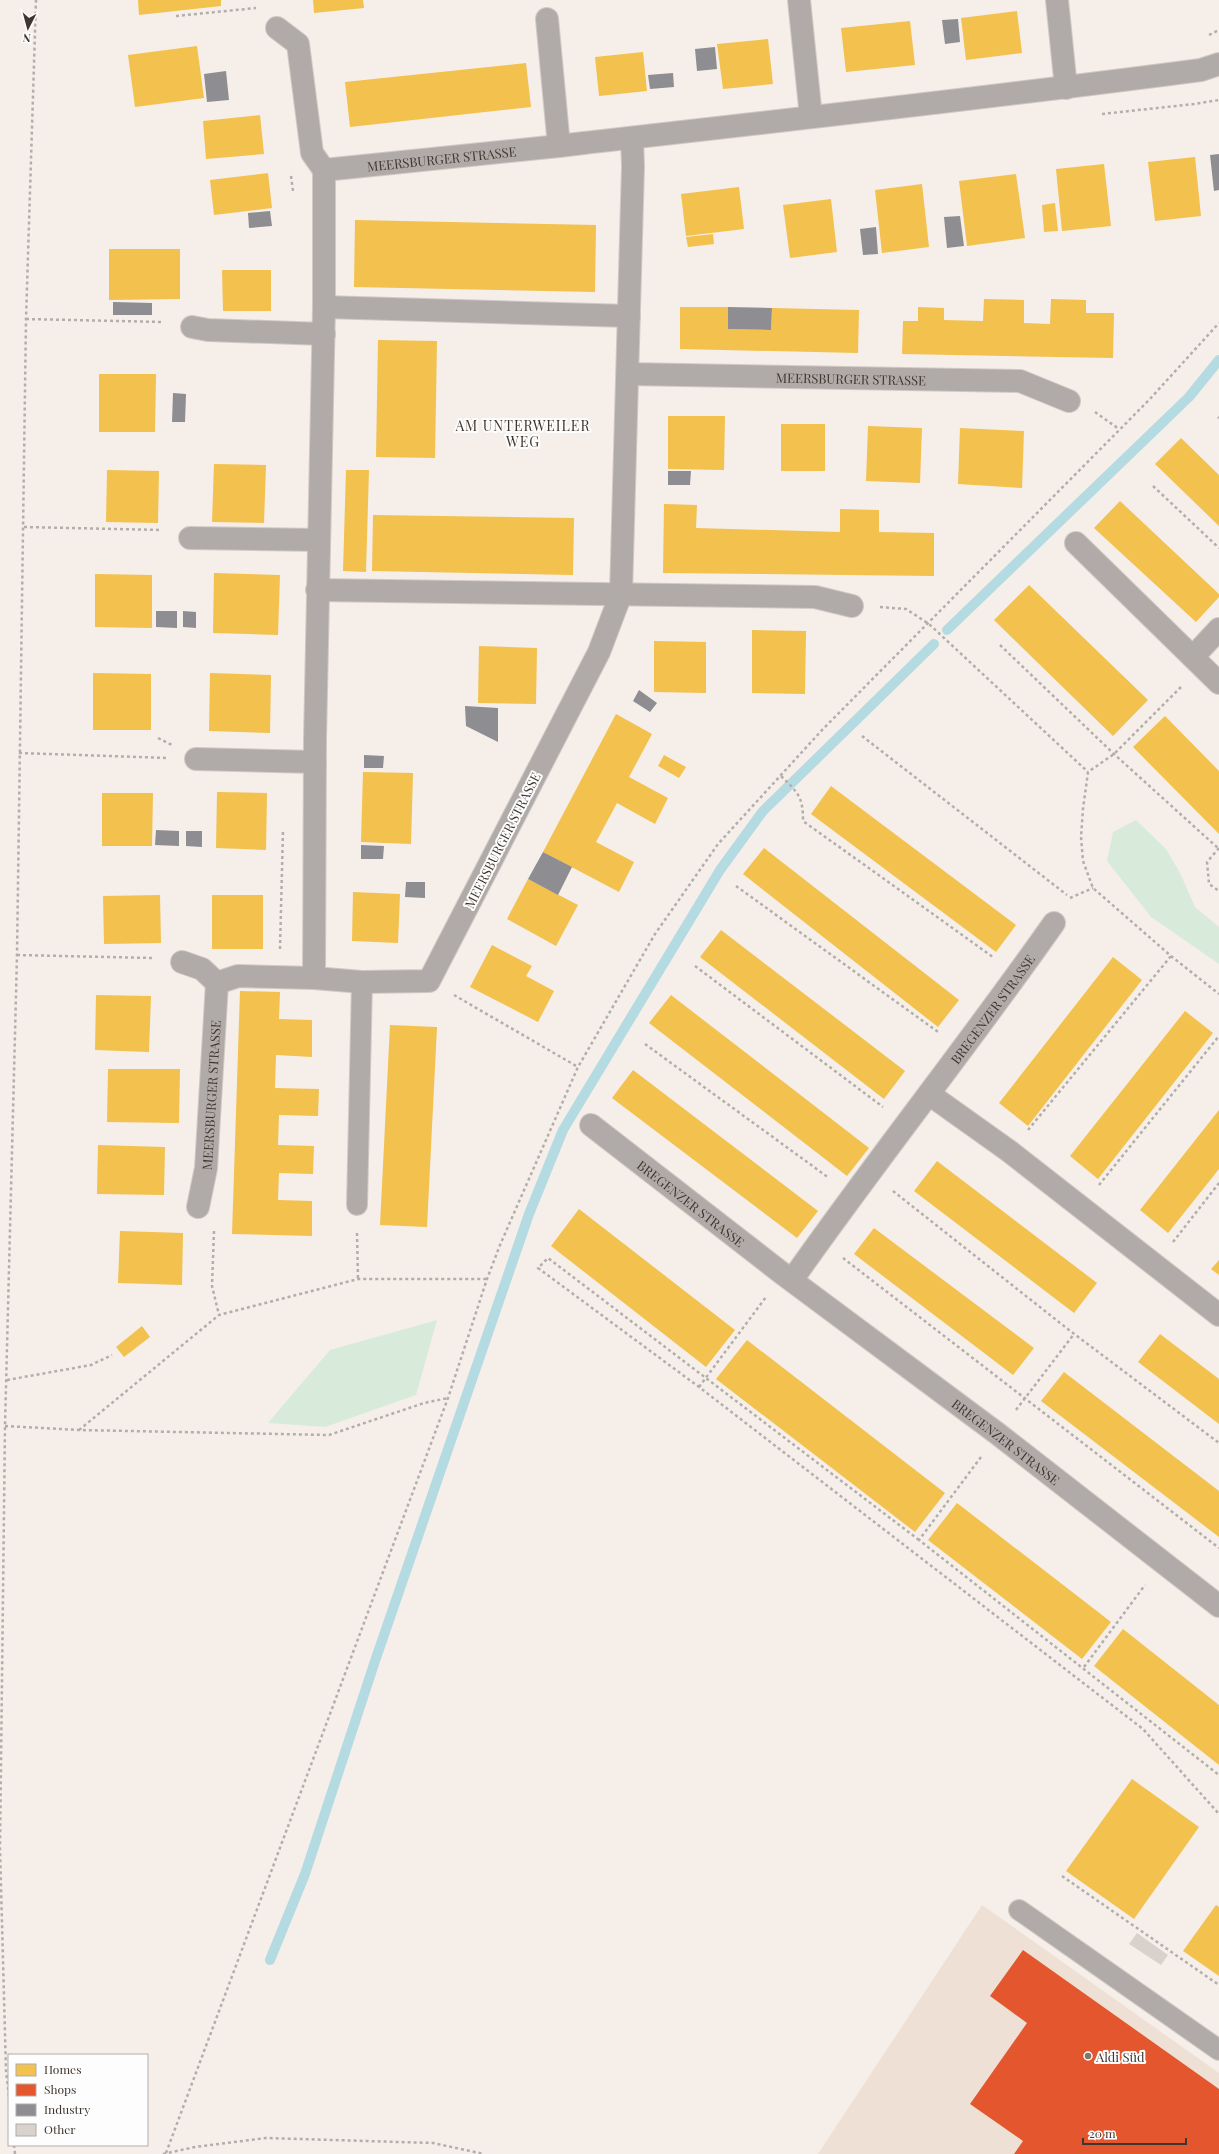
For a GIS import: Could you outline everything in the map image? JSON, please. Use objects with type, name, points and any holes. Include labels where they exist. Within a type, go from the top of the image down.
[{"type":"street","points":[[799,0],[811,117]]},
{"type":"street","points":[[1057,0],[1066,88]]},
{"type":"street","points":[[547,18],[560,146]]},
{"type":"street","points":[[277,28],[298,44],[312,153],[324,170],[324,334],[317,590],[314,978]]},
{"type":"street","name":"MEERSBURGER STRASSE","points":[[324,170],[560,146],[1066,88],[1201,70],[1219,64]]},
{"type":"street","name":"MEERSBURGER STRASSE","points":[[429,981],[599,652],[621,594],[628,374],[633,166],[632,138]]},
{"type":"street","points":[[324,307],[629,316]]},
{"type":"street","points":[[192,328],[208,330],[324,334]]},
{"type":"street","name":"MEERSBURGER STRASSE","points":[[628,374],[1020,381],[1069,401]]},
{"type":"street","points":[[190,538],[319,540]]},
{"type":"street","points":[[1076,543],[1219,683]]},
{"type":"street","points":[[317,590],[815,597],[852,606]]},
{"type":"street","points":[[1197,662],[1219,629]]},
{"type":"street","points":[[196,759],[315,762]]},
{"type":"street","name":"BREGENZER STRASSE","points":[[788,1277],[820,1240],[1054,923]]},
{"type":"street","points":[[182,962],[202,969],[216,983],[238,976],[314,978],[362,982],[429,981]]},
{"type":"street","name":"MEERSBURGER STRASSE","points":[[198,1207],[206,1168],[216,983]]},
{"type":"street","points":[[929,1094],[1009,1152],[1219,1315]]},
{"type":"street","name":"BREGENZER STRASSE","points":[[591,1125],[788,1277],[998,1434],[1219,1606]]},
{"type":"lane","points":[[357,1205],[362,982]]},
{"type":"lane","points":[[1020,1910],[1219,2050]]},
{"type":"path","points":[[8,2088],[6,2071],[0,1849],[5,1426],[17,955],[26,319],[36,0]]},
{"type":"path","points":[[176,16],[256,8],[277,28]]},
{"type":"path","points":[[26,319],[114,322],[179,322],[192,328]]},
{"type":"path","points":[[166,2153],[448,1398],[487,1279],[578,1067],[655,934],[718,844],[823,729],[929,624],[1149,400],[1219,323]]},
{"type":"path","points":[[1153,486],[1219,548]]},
{"type":"path","points":[[24,527],[168,530],[190,538]]},
{"type":"path","points":[[852,606],[906,608],[929,624],[1088,772]]},
{"type":"path","points":[[1000,645],[1114,754],[1219,849],[1207,862],[1209,884],[1219,891]]},
{"type":"path","points":[[1197,662],[1114,754],[1088,772],[1081,837],[1083,861],[1093,888],[1171,956],[1219,994]]},
{"type":"path","points":[[862,736],[1070,898]]},
{"type":"path","points":[[19,754],[196,759]]},
{"type":"path","points":[[781,775],[797,792],[803,804],[803,821],[1017,975]]},
{"type":"path","points":[[736,886],[961,1049]]},
{"type":"path","points":[[17,955],[167,959],[182,962]]},
{"type":"path","points":[[1009,1152],[1171,956]]},
{"type":"path","points":[[695,966],[906,1124]]},
{"type":"path","points":[[429,981],[578,1067]]},
{"type":"path","points":[[1081,1208],[1219,1036]]},
{"type":"path","points":[[645,1044],[852,1195]]},
{"type":"path","points":[[870,1173],[1074,1334],[1219,1443]]},
{"type":"path","points":[[1155,1265],[1219,1183]]},
{"type":"path","points":[[357,1205],[358,1279]]},
{"type":"path","points":[[198,1207],[215,1232],[212,1286],[218,1315]]},
{"type":"path","points":[[820,1240],[1219,1548]]},
{"type":"path","points":[[1219,1775],[1084,1667],[548,1258],[538,1268],[699,1387],[1143,1729],[1219,1814]]},
{"type":"path","points":[[699,1387],[788,1277]]},
{"type":"path","points":[[80,1430],[218,1315],[358,1279],[487,1279]]},
{"type":"path","points":[[919,1540],[1074,1334]]},
{"type":"path","points":[[6,1380],[91,1365],[112,1354]]},
{"type":"path","points":[[5,1426],[80,1430],[329,1435],[424,1403],[448,1398]]},
{"type":"path","points":[[1084,1667],[1162,1562]]},
{"type":"path","points":[[1062,1876],[1219,1985]]},
{"type":"path","points":[[163,2154],[195,2147],[266,2138],[433,2143],[484,2154]]},
{"type":"shaded area","points":[[982,1905],[1219,2073],[1219,2154],[818,2154]]},
{"type":"green space","points":[[1136,820],[1166,849],[1180,873],[1195,907],[1219,927],[1219,964],[1151,917],[1107,861],[1113,832]]},
{"type":"green space","points":[[437,1320],[416,1395],[325,1427],[268,1423],[330,1350]]},
{"type":"building: Homes","points":[[138,0],[221,0],[221,6],[139,15]]},
{"type":"building: Homes","points":[[313,0],[363,0],[364,8],[314,13]]},
{"type":"building: Homes","points":[[1017,11],[1022,53],[966,60],[961,18]]},
{"type":"building: Homes","points":[[910,21],[915,65],[846,72],[841,28]]},
{"type":"building: Homes","points":[[768,39],[773,84],[723,89],[717,44]]},
{"type":"building: Homes","points":[[197,46],[204,98],[135,107],[128,55]]},
{"type":"building: Homes","points":[[643,52],[647,91],[599,96],[595,57]]},
{"type":"building: Homes","points":[[526,63],[531,107],[350,127],[345,82]]},
{"type":"building: Homes","points":[[260,115],[264,154],[206,159],[203,121]]},
{"type":"building: Homes","points":[[1195,157],[1201,216],[1155,221],[1148,162]]},
{"type":"building: Homes","points":[[1104,164],[1111,226],[1062,231],[1056,169]]},
{"type":"building: Homes","points":[[268,173],[272,208],[214,215],[210,180]]},
{"type":"building: Homes","points":[[1016,174],[1025,238],[967,246],[959,181]]},
{"type":"building: Homes","points":[[922,184],[929,247],[882,253],[875,190]]},
{"type":"building: Homes","points":[[739,187],[744,229],[686,236],[681,194]]},
{"type":"building: Homes","points":[[831,199],[837,252],[790,258],[783,205]]},
{"type":"building: Homes","points":[[1055,203],[1058,231],[1044,232],[1042,205]]},
{"type":"building: Homes","points":[[355,220],[596,225],[595,292],[354,287]]},
{"type":"building: Homes","points":[[713,234],[714,244],[688,247],[686,237]]},
{"type":"building: Homes","points":[[109,249],[180,249],[180,299],[109,300]]},
{"type":"building: Homes","points":[[222,270],[271,270],[271,311],[223,311]]},
{"type":"building: Homes","points":[[984,299],[1024,300],[1024,323],[1050,324],[1051,299],[1086,300],[1086,313],[1114,313],[1113,358],[902,354],[903,321],[918,321],[918,307],[944,308],[944,320],[983,321]]},
{"type":"building: Homes","points":[[680,307],[728,307],[728,329],[771,330],[772,308],[859,310],[858,353],[680,349]]},
{"type":"building: Homes","points":[[378,340],[437,341],[435,458],[376,457]]},
{"type":"building: Homes","points":[[99,374],[156,374],[155,432],[99,432]]},
{"type":"building: Homes","points":[[668,416],[725,416],[724,470],[668,469]]},
{"type":"building: Homes","points":[[781,424],[825,424],[825,471],[781,471]]},
{"type":"building: Homes","points":[[868,426],[922,428],[920,483],[866,481]]},
{"type":"building: Homes","points":[[960,428],[1024,431],[1022,488],[958,484]]},
{"type":"building: Homes","points":[[1181,438],[1219,475],[1219,526],[1155,464]]},
{"type":"building: Homes","points":[[214,464],[266,465],[264,523],[212,522]]},
{"type":"building: Homes","points":[[107,470],[159,471],[158,523],[106,522]]},
{"type":"building: Homes","points":[[346,470],[369,470],[366,572],[343,571]]},
{"type":"building: Homes","points":[[1120,501],[1219,594],[1219,597],[1196,622],[1094,528]]},
{"type":"building: Homes","points":[[664,504],[697,505],[696,528],[840,532],[840,509],[879,510],[879,532],[934,533],[934,576],[663,573]]},
{"type":"building: Homes","points":[[373,515],[574,518],[573,575],[372,571]]},
{"type":"building: Homes","points":[[214,573],[280,575],[278,635],[213,633]]},
{"type":"building: Homes","points":[[95,574],[152,575],[152,628],[95,627]]},
{"type":"building: Homes","points":[[1029,585],[1148,700],[1113,736],[994,620]]},
{"type":"building: Homes","points":[[752,630],[806,631],[805,694],[752,693]]},
{"type":"building: Homes","points":[[654,641],[706,642],[706,693],[654,692]]},
{"type":"building: Homes","points":[[479,646],[537,648],[536,704],[478,703]]},
{"type":"building: Homes","points":[[93,673],[151,674],[151,730],[93,730]]},
{"type":"building: Homes","points":[[210,673],[271,675],[270,733],[209,731]]},
{"type":"building: Homes","points":[[616,714],[652,734],[629,777],[668,798],[655,824],[617,803],[596,842],[634,862],[619,892],[543,852]]},
{"type":"building: Homes","points":[[1165,716],[1219,771],[1219,834],[1133,747]]},
{"type":"building: Homes","points":[[664,755],[686,767],[679,778],[658,766]]},
{"type":"building: Homes","points":[[363,772],[413,773],[411,844],[361,842]]},
{"type":"building: Homes","points":[[831,786],[1016,925],[996,952],[811,814]]},
{"type":"building: Homes","points":[[217,792],[267,793],[266,850],[216,848]]},
{"type":"building: Homes","points":[[102,793],[153,793],[152,846],[102,846]]},
{"type":"building: Homes","points":[[764,848],[959,1000],[938,1027],[743,874]]},
{"type":"building: Homes","points":[[528,879],[578,905],[556,946],[507,919]]},
{"type":"building: Homes","points":[[353,892],[400,894],[398,943],[352,941]]},
{"type":"building: Homes","points":[[160,895],[161,943],[104,944],[103,896]]},
{"type":"building: Homes","points":[[212,895],[263,895],[263,949],[212,949]]},
{"type":"building: Homes","points":[[721,930],[905,1071],[884,1099],[700,957]]},
{"type":"building: Homes","points":[[492,945],[532,966],[526,976],[554,991],[538,1022],[470,987]]},
{"type":"building: Homes","points":[[1113,957],[1142,980],[1028,1126],[999,1103]]},
{"type":"building: Homes","points":[[240,991],[280,992],[279,1019],[312,1020],[312,1057],[276,1055],[275,1088],[319,1089],[318,1116],[279,1115],[278,1145],[314,1146],[313,1174],[279,1173],[278,1200],[312,1201],[312,1236],[232,1234]]},
{"type":"building: Homes","points":[[96,995],[151,996],[149,1052],[95,1050]]},
{"type":"building: Homes","points":[[671,995],[869,1148],[847,1176],[649,1023]]},
{"type":"building: Homes","points":[[1185,1011],[1213,1033],[1098,1179],[1070,1156]]},
{"type":"building: Homes","points":[[390,1025],[437,1027],[427,1227],[380,1225]]},
{"type":"building: Homes","points":[[108,1069],[180,1069],[179,1123],[107,1122]]},
{"type":"building: Homes","points":[[633,1070],[818,1211],[797,1238],[612,1098]]},
{"type":"building: Homes","points":[[1219,1110],[1219,1169],[1168,1233],[1140,1210]]},
{"type":"building: Homes","points":[[98,1145],[165,1147],[164,1195],[97,1194]]},
{"type":"building: Homes","points":[[937,1161],[1097,1283],[1074,1313],[914,1191]]},
{"type":"building: Homes","points":[[579,1209],[735,1330],[706,1367],[551,1246]]},
{"type":"building: Homes","points":[[874,1228],[1034,1348],[1013,1375],[854,1254]]},
{"type":"building: Homes","points":[[120,1231],[183,1233],[182,1285],[118,1283]]},
{"type":"building: Homes","points":[[1219,1260],[1219,1275],[1211,1269]]},
{"type":"building: Homes","points":[[142,1326],[150,1337],[124,1357],[116,1347]]},
{"type":"building: Homes","points":[[1160,1334],[1219,1379],[1219,1424],[1138,1362]]},
{"type":"building: Homes","points":[[747,1340],[945,1493],[915,1532],[716,1379]]},
{"type":"building: Homes","points":[[1064,1372],[1219,1491],[1219,1537],[1041,1401]]},
{"type":"building: Homes","points":[[957,1503],[1111,1622],[1082,1659],[928,1540]]},
{"type":"building: Homes","points":[[1123,1629],[1219,1705],[1219,1765],[1094,1666]]},
{"type":"building: Homes","points":[[1132,1779],[1199,1827],[1134,1919],[1066,1871]]},
{"type":"building: Homes","points":[[1216,1905],[1219,1907],[1219,1976],[1183,1951]]},
{"type":"building: Shops","name":"Aldi Süd","points":[[1023,1950],[1219,2089],[1219,2154],[1014,2154],[1023,2141],[970,2104],[1027,2023],[990,1996]]},
{"type":"building: Industry","points":[[958,19],[960,42],[945,44],[942,20]]},
{"type":"building: Industry","points":[[715,47],[717,69],[697,71],[695,49]]},
{"type":"building: Industry","points":[[226,71],[229,100],[207,102],[204,74]]},
{"type":"building: Industry","points":[[673,73],[674,87],[650,89],[648,75]]},
{"type":"building: Industry","points":[[1219,154],[1219,190],[1214,191],[1210,155]]},
{"type":"building: Industry","points":[[270,211],[272,226],[249,228],[248,213]]},
{"type":"building: Industry","points":[[960,216],[964,246],[947,248],[944,217]]},
{"type":"building: Industry","points":[[876,227],[878,254],[863,255],[860,229]]},
{"type":"building: Industry","points":[[113,302],[152,303],[152,315],[113,315]]},
{"type":"building: Industry","points":[[728,307],[772,308],[771,330],[728,329]]},
{"type":"building: Industry","points":[[173,393],[186,394],[185,422],[172,422]]},
{"type":"building: Industry","points":[[668,471],[691,471],[690,485],[668,485]]},
{"type":"building: Industry","points":[[156,611],[177,611],[177,628],[156,627]]},
{"type":"building: Industry","points":[[183,611],[196,612],[196,628],[183,627]]},
{"type":"building: Industry","points":[[639,690],[657,703],[650,712],[633,701]]},
{"type":"building: Industry","points":[[465,706],[498,708],[498,742],[466,726]]},
{"type":"building: Industry","points":[[364,755],[384,756],[383,768],[364,768]]},
{"type":"building: Industry","points":[[156,830],[179,831],[179,846],[155,845]]},
{"type":"building: Industry","points":[[186,831],[202,831],[202,847],[186,846]]},
{"type":"building: Industry","points":[[361,845],[384,846],[383,859],[361,859]]},
{"type":"building: Industry","points":[[543,852],[572,867],[558,895],[528,879]]},
{"type":"building: Industry","points":[[406,882],[425,882],[425,898],[405,897]]},
{"type":"building: Other","points":[[1137,1933],[1168,1955],[1161,1965],[1129,1944]]},
{"type":"waterway","points":[[947,630],[1189,397],[1219,360]]},
{"type":"waterway","points":[[270,1960],[305,1874],[375,1661],[529,1214],[563,1130],[720,870],[763,811],[934,644]]},
{"type":"place","name":"Aldi Süd","points":[[1088,2056]]},
{"type":"district","name":"AM UNTERWEILER WEG","points":[[523,434]]}]
